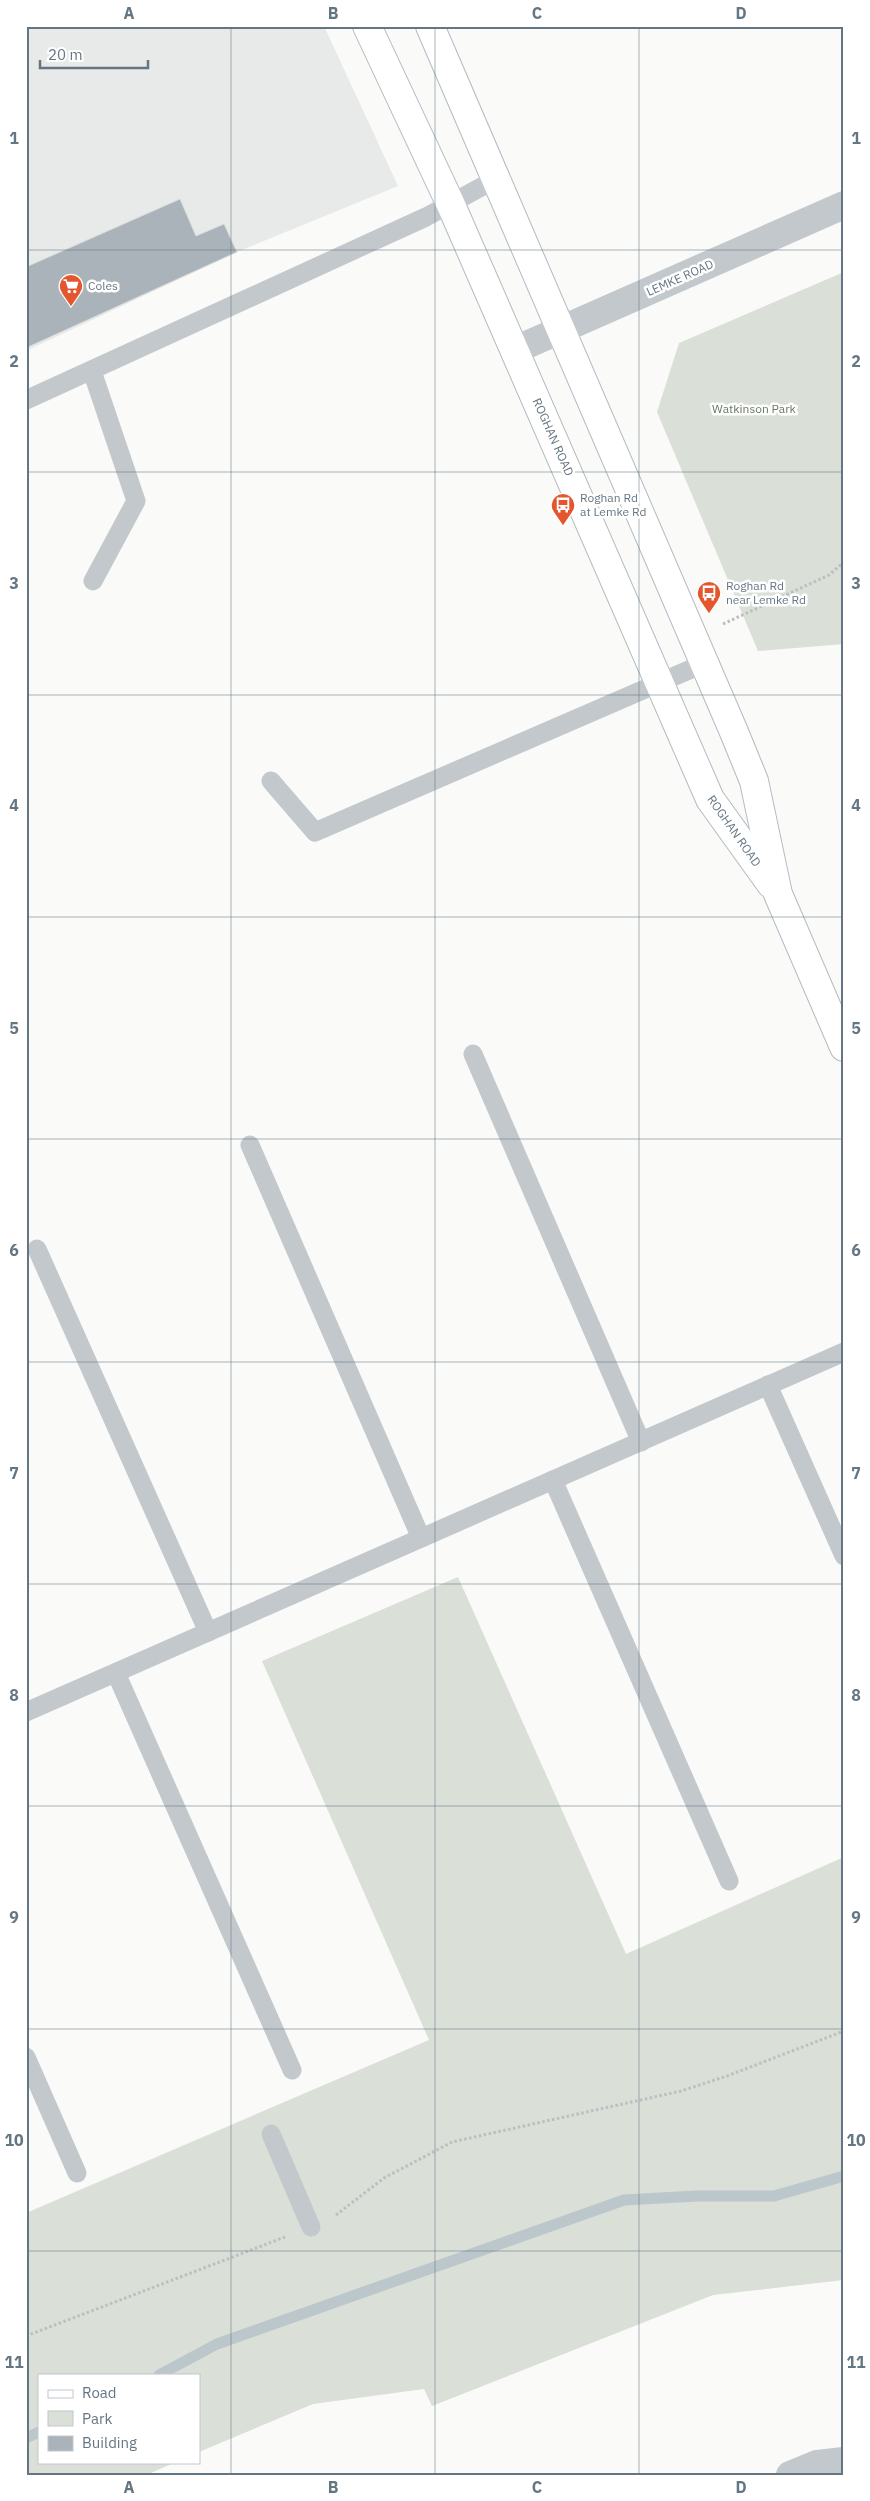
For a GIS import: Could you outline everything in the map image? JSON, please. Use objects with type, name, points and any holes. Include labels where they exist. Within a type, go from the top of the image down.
[{"type":"main road","name":"ROGHAN ROAD","points":[[367,26],[452,204],[710,798],[778,894]]},
{"type":"main road","name":"ROGHAN ROAD","points":[[430,26],[562,329],[754,781],[778,894],[844,1047]]},
{"type":"street","name":"LEMKE ROAD","points":[[515,350],[844,205]]},
{"type":"street","points":[[790,2475],[817,2464],[844,2461]]},
{"type":"lane","points":[[26,400],[452,204],[496,179]]},
{"type":"lane","points":[[92,371],[136,501],[93,582]]},
{"type":"lane","points":[[271,781],[315,832],[705,663]]},
{"type":"lane","points":[[473,1054],[641,1442]]},
{"type":"lane","points":[[250,1145],[422,1538]]},
{"type":"lane","points":[[37,1249],[208,1632]]},
{"type":"lane","points":[[26,1712],[844,1352]]},
{"type":"lane","points":[[768,1385],[844,1556]]},
{"type":"lane","points":[[553,1480],[729,1881]]},
{"type":"lane","points":[[116,1673],[292,2070]]},
{"type":"lane","points":[[26,2057],[78,2173]]},
{"type":"lane","points":[[271,2134],[311,2228]]},
{"type":"path","points":[[719,626],[829,576],[844,562]]},
{"type":"path","points":[[26,2336],[326,2222],[384,2178],[452,2142],[681,2091],[727,2076],[844,2031]]},
{"type":"shaded area","points":[[26,26],[324,26],[398,186],[237,252],[26,351]]},
{"type":"green space","name":"Watkinson Park","points":[[844,272],[844,644],[758,651],[657,412],[679,343]]},
{"type":"green space","points":[[458,1577],[626,1954],[844,1857],[844,2280],[713,2295],[432,2406],[424,2389],[313,2404],[200,2452],[200,2374],[38,2374],[38,2464],[171,2464],[146,2475],[26,2475],[26,2213],[429,2040],[262,1661]]},
{"type":"building","name":"Coles","points":[[180,199],[196,236],[224,224],[237,252],[26,348],[26,267]]},
{"type":"waterway","points":[[161,2374],[217,2344],[624,2200],[697,2196],[774,2196],[844,2176]]},
{"type":"waterway","points":[[26,2438],[38,2432]]},
{"type":"place","name":"Coles","points":[[71,307]]},
{"type":"place","name":"Roghan Rd at Lemke Rd","points":[[563,526]]},
{"type":"place","name":"Roghan Rd near Lemke Rd","points":[[709,614]]}]
